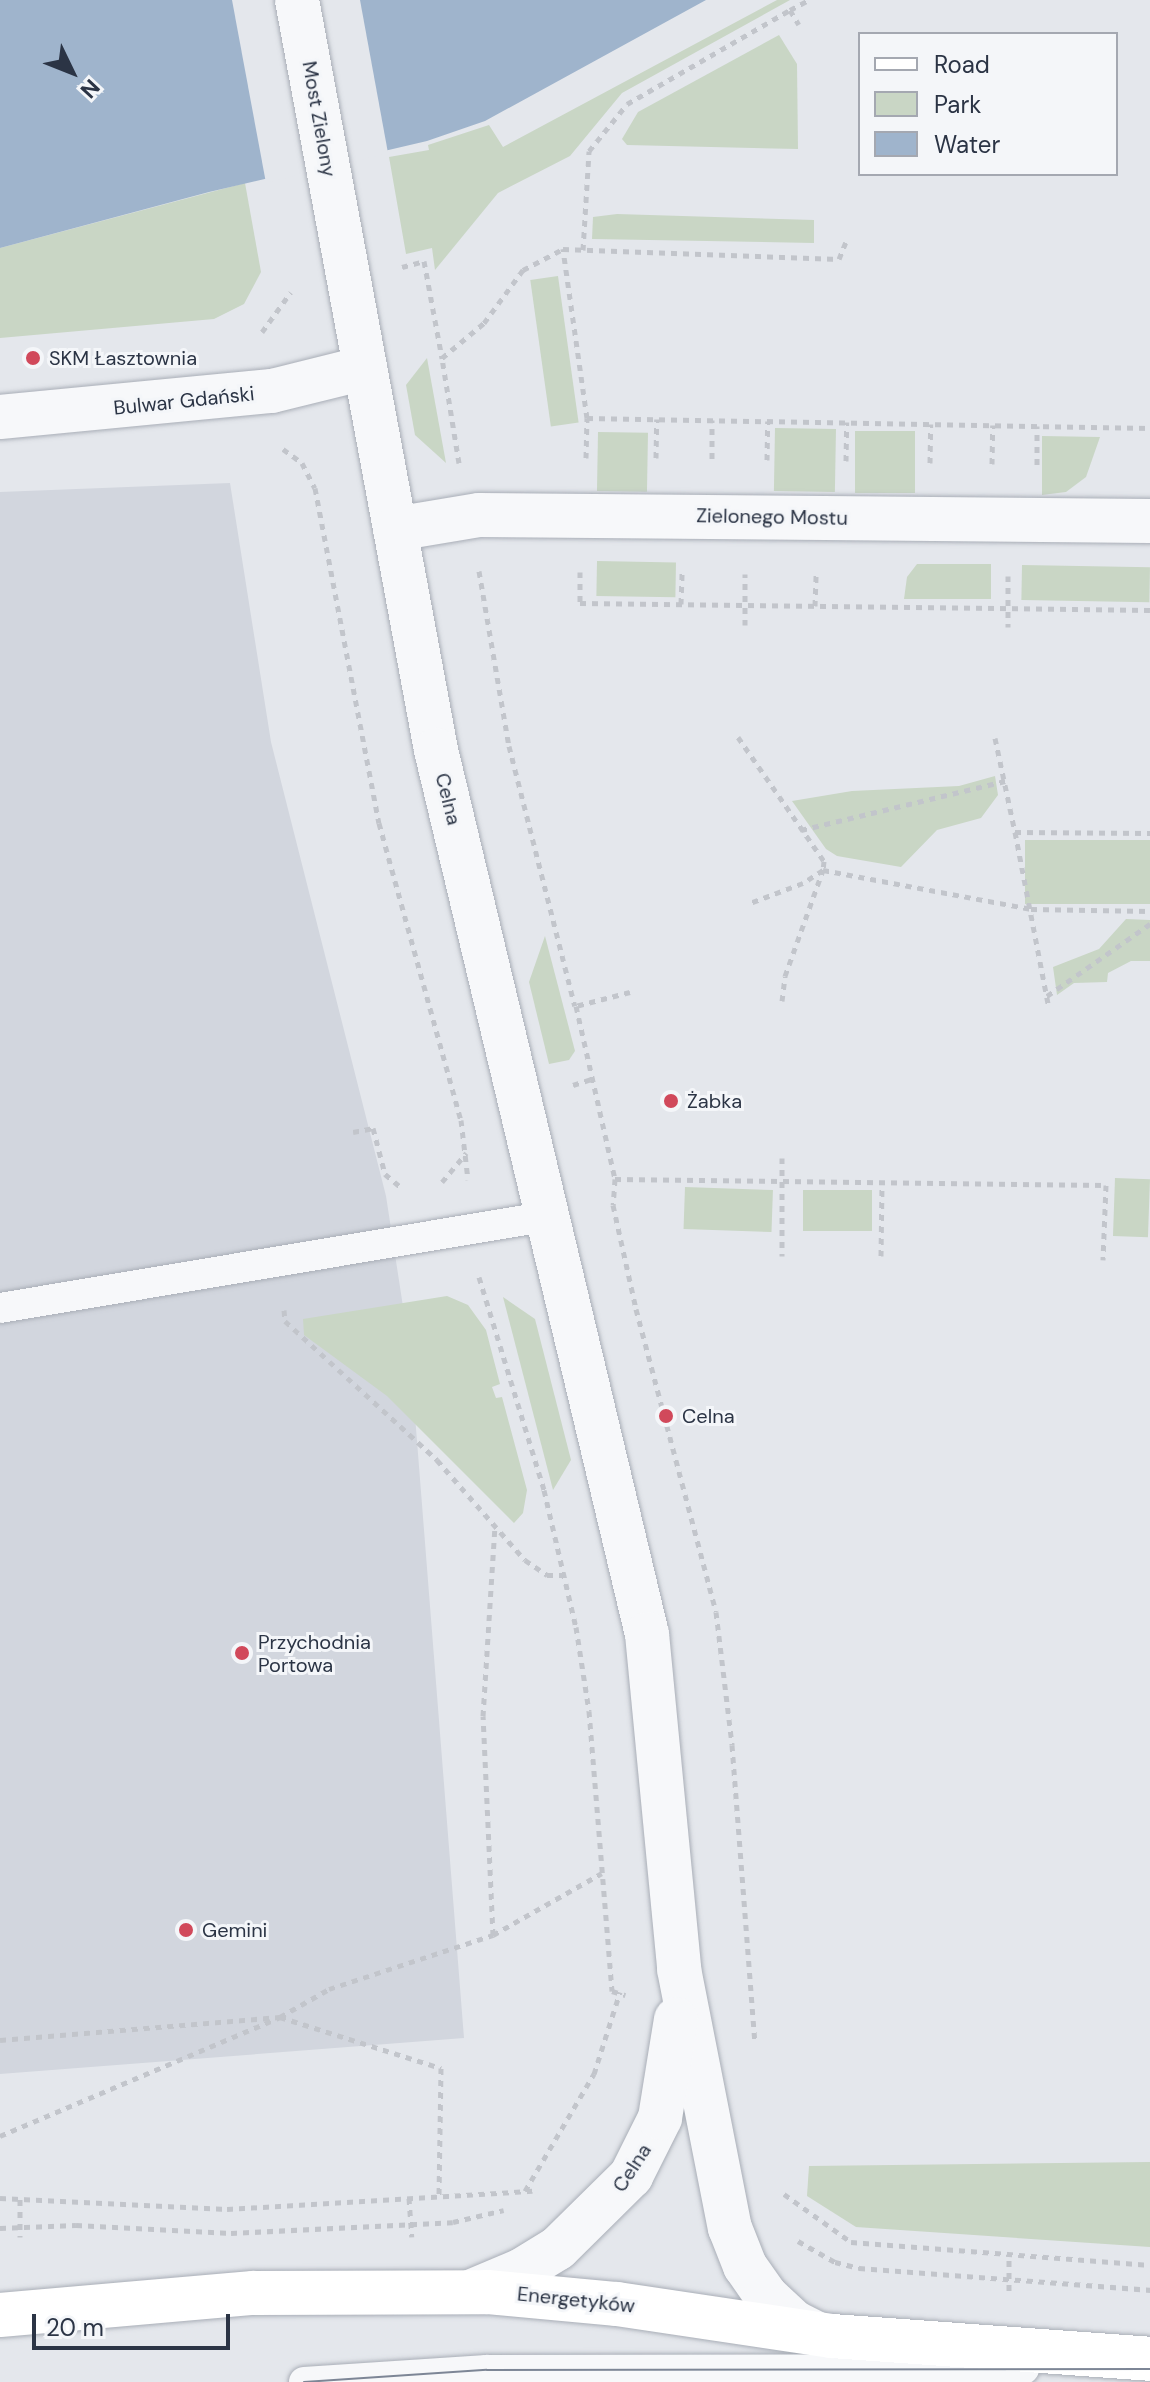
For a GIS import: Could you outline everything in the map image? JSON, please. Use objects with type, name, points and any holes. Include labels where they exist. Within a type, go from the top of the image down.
[{"type":"main road","name":"Energetyków","points":[[0,2315],[253,2293],[470,2292],[617,2304],[816,2333],[1150,2359]]},
{"type":"street","name":"Most Zielony","points":[[297,0],[341,239]]},
{"type":"street","name":"Celna","points":[[341,239],[436,750],[647,1634],[679,1969],[735,2244],[765,2295],[794,2322],[816,2333]]},
{"type":"street","name":"Bulwar Gdański","points":[[0,417],[272,391],[365,368]]},
{"type":"street","name":"Zielonego Mostu","points":[[395,529],[468,515],[1150,521]]},
{"type":"street","name":"Celna","points":[[470,2292],[522,2270],[558,2248],[631,2176],[649,2145],[666,2090],[679,1969]]},
{"type":"lane","points":[[0,1308],[549,1216]]},
{"type":"lane","points":[[304,2382],[487,2370],[1150,2369]]},
{"type":"path","points":[[583,250],[589,151],[627,104],[809,0]]},
{"type":"path","points":[[790,10],[799,25]]},
{"type":"path","points":[[442,358],[484,323],[523,270],[563,249],[839,259],[846,242]]},
{"type":"path","points":[[563,249],[587,418],[580,603],[1150,610]]},
{"type":"path","points":[[395,253],[398,268],[424,261],[509,746],[576,1006]]},
{"type":"path","points":[[255,336],[274,321],[294,279]]},
{"type":"path","points":[[587,418],[1150,428]]},
{"type":"path","points":[[681,604],[682,567]]},
{"type":"path","points":[[745,567],[745,625]]},
{"type":"path","points":[[815,606],[816,568]]},
{"type":"path","points":[[738,737],[824,861],[785,976],[782,1001]]},
{"type":"path","points":[[995,738],[1048,1004]]},
{"type":"path","points":[[801,830],[1005,781]]},
{"type":"path","points":[[1015,832],[1150,833]]},
{"type":"path","points":[[750,903],[823,870],[1031,909],[1150,911]]},
{"type":"path","points":[[1047,996],[1150,924]]},
{"type":"path","points":[[353,1132],[373,1128],[385,1174],[401,1189],[416,1192]]},
{"type":"path","points":[[438,1186],[467,1152]]},
{"type":"path","points":[[782,1158],[782,1256]]},
{"type":"path","points":[[615,1179],[1106,1185],[1103,1260]]},
{"type":"path","points":[[881,1256],[882,1181]]},
{"type":"path","points":[[283,1306],[285,1321],[437,1460],[533,1568],[555,1577],[564,1575]]},
{"type":"path","points":[[493,1935],[483,1716],[495,1525]]},
{"type":"path","points":[[0,2136],[280,2017],[329,1989],[493,1935],[602,1873]]},
{"type":"path","points":[[520,2201],[594,2074],[623,1979]]},
{"type":"path","points":[[0,2040],[280,2017],[441,2068],[439,2196]]},
{"type":"path","points":[[778,2186],[817,2222],[851,2242],[1150,2265]]},
{"type":"path","points":[[0,2198],[227,2209],[540,2191]]},
{"type":"path","points":[[409,2198],[413,2255]]},
{"type":"path","points":[[20,2199],[20,2237]]},
{"type":"path","points":[[0,2228],[20,2226],[231,2233],[453,2222],[516,2207]]},
{"type":"path","points":[[786,2237],[850,2267],[1150,2290]]},
{"type":"path","points":[[1009,2254],[1009,2301]]},
{"type":"shaded area","points":[[230,483],[271,742],[386,1196],[410,1352],[464,2038],[0,2074],[0,492]]},
{"type":"green space","points":[[777,0],[790,0],[622,93],[570,156],[498,193],[435,270],[432,248],[406,254],[389,157],[429,150],[428,145],[489,125],[503,147]]},
{"type":"green space","points":[[779,35],[797,64],[798,149],[627,145],[622,139],[638,112]]},
{"type":"green space","points":[[245,183],[261,272],[244,304],[214,319],[0,338],[0,248]]},
{"type":"green space","points":[[617,214],[814,220],[814,243],[592,239],[593,217]]},
{"type":"green space","points":[[558,276],[579,423],[551,426],[530,280]]},
{"type":"green space","points":[[427,358],[446,463],[415,435],[406,385]]},
{"type":"green space","points":[[775,428],[836,429],[835,492],[774,491]]},
{"type":"green space","points":[[855,431],[915,431],[915,493],[855,493]]},
{"type":"green space","points":[[598,432],[648,433],[647,492],[597,491]]},
{"type":"green space","points":[[1042,436],[1100,437],[1086,477],[1066,492],[1042,495]]},
{"type":"green space","points":[[597,561],[676,562],[675,597],[596,596]]},
{"type":"green space","points":[[917,564],[991,564],[991,599],[904,599],[907,577]]},
{"type":"green space","points":[[1022,565],[1150,567],[1149,602],[1021,600]]},
{"type":"green space","points":[[995,776],[998,795],[981,818],[937,830],[901,867],[837,856],[826,849],[792,801],[852,791],[959,786]]},
{"type":"green space","points":[[1025,840],[1150,840],[1150,904],[1025,904]]},
{"type":"green space","points":[[1126,919],[1150,920],[1150,961],[1131,961],[1108,973],[1107,982],[1074,983],[1057,995],[1053,967],[1099,949]]},
{"type":"green space","points":[[545,936],[575,1051],[569,1060],[549,1064],[529,982]]},
{"type":"green space","points":[[1115,1178],[1150,1179],[1148,1237],[1113,1236]]},
{"type":"green space","points":[[685,1187],[773,1190],[771,1232],[684,1229]]},
{"type":"green space","points":[[803,1190],[872,1190],[872,1231],[803,1231]]},
{"type":"green space","points":[[447,1296],[468,1305],[486,1330],[500,1384],[492,1387],[496,1398],[502,1397],[527,1490],[523,1513],[514,1523],[387,1396],[304,1335],[303,1319]]},
{"type":"green space","points":[[503,1297],[535,1319],[571,1460],[553,1490]]},
{"type":"green space","points":[[1150,2162],[1150,2247],[856,2227],[807,2196],[809,2166]]},
{"type":"water","points":[[0,0],[706,0],[485,121],[427,141],[209,192],[0,248]]},
{"type":"pier","points":[[232,0],[360,0],[388,153],[266,183]]},
{"type":"tram line","points":[[304,2382],[487,2370],[1150,2369]]},
{"type":"place","name":"SKM Łasztownia","points":[[33,358]]},
{"type":"place","name":"Żabka","points":[[671,1101]]},
{"type":"place","name":"Celna","points":[[666,1416]]},
{"type":"place","name":"Przychodnia Portowa","points":[[242,1653]]},
{"type":"place","name":"Gemini","points":[[186,1930]]}]
